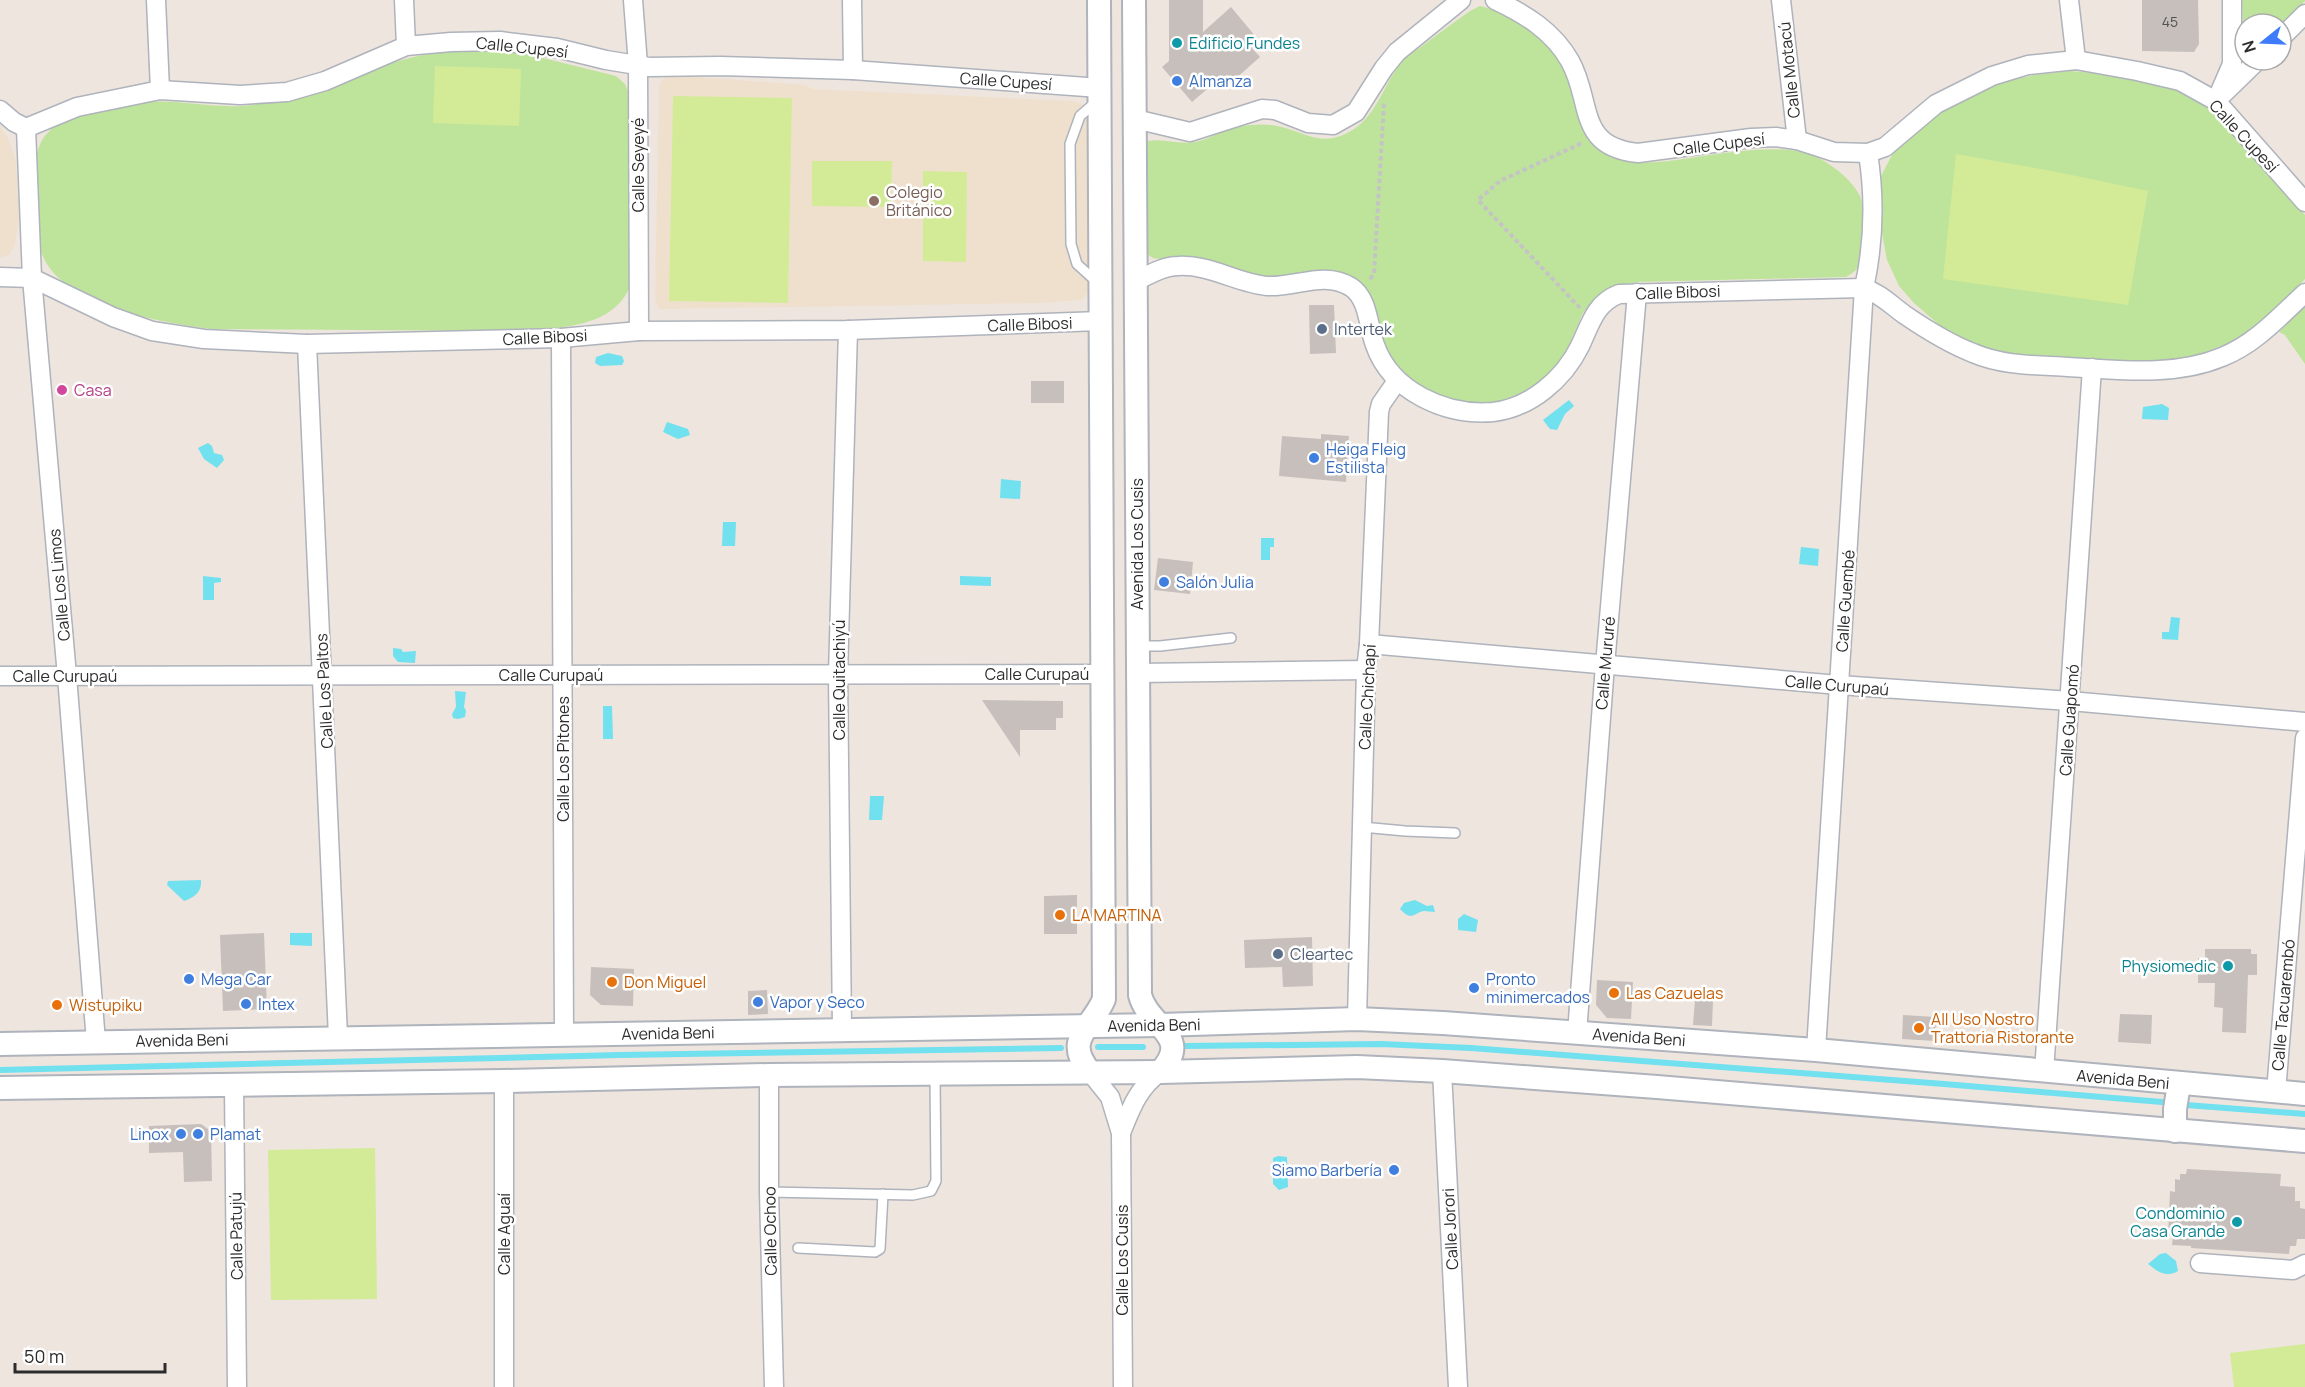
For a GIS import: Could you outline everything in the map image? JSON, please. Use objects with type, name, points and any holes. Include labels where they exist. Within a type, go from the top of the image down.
[{"type":"street","points":[[156,0],[160,90]]},
{"type":"street","points":[[404,0],[406,46]]},
{"type":"street","name":"Calle Seyeyé","points":[[633,0],[638,65],[639,331]]},
{"type":"street","points":[[852,0],[853,70]]},
{"type":"street","points":[[1090,1072],[1079,1050],[1080,1037],[1104,999],[1099,0]]},
{"type":"street","name":"Avenida Los Cusis","points":[[1134,0],[1140,995],[1143,1007],[1169,1036],[1173,1048],[1172,1059],[1160,1072]]},
{"type":"street","points":[[1135,119],[1190,132],[1262,109],[1275,110],[1308,123],[1333,125],[1356,112],[1397,52],[1461,0]]},
{"type":"street","points":[[1496,0],[1536,22],[1570,61],[1581,87],[1591,126],[1597,135]]},
{"type":"street","name":"Calle Motacú","points":[[1781,0],[1797,140]]},
{"type":"street","points":[[2069,0],[2076,60]]},
{"type":"street","points":[[2216,101],[2232,64],[2232,0]]},
{"type":"street","points":[[2293,26],[2305,14]]},
{"type":"street","name":"Calle Cupesí","points":[[26,128],[77,107],[160,90],[240,95],[287,92],[325,81],[406,46],[452,42],[500,41],[557,48],[638,65],[853,70],[1100,93]]},
{"type":"street","name":"Calle Cupesí","points":[[1597,135],[1614,149],[1638,153],[1751,138],[1776,137],[1797,140],[1834,152],[1868,153],[1885,147],[1936,104],[1992,76],[2028,65],[2076,60],[2180,81],[2216,101],[2305,202]]},
{"type":"street","points":[[2216,101],[2246,72]]},
{"type":"street","points":[[0,110],[26,128]]},
{"type":"street","name":"Calle Los Limos","points":[[26,128],[32,278],[96,1042]]},
{"type":"street","name":"Calle Guembé","points":[[1816,1050],[1864,288],[1871,255],[1873,185],[1868,153]]},
{"type":"street","points":[[1136,281],[1167,267],[1180,266],[1209,270],[1267,286],[1314,279],[1328,280],[1350,287],[1358,293]]},
{"type":"street","name":"Calle Bibosi","points":[[0,277],[32,278],[113,317],[152,331],[204,339],[307,344],[561,338],[639,331],[848,330],[1101,321]]},
{"type":"street","points":[[1864,288],[1879,293],[1905,315],[1975,354],[2021,364],[2092,369],[2158,370],[2182,368],[2222,357],[2252,341],[2305,293]]},
{"type":"street","name":"Calle Bibosi","points":[[1358,293],[1364,303],[1378,352],[1397,381],[1443,406],[1492,412],[1508,409],[1544,390],[1557,378],[1574,358],[1591,319],[1611,297],[1619,294],[1864,288]]},
{"type":"street","name":"Calle Mururé","points":[[1577,1033],[1605,665],[1637,293]]},
{"type":"street","name":"Calle Quitachiyú","points":[[842,1030],[838,674],[848,330]]},
{"type":"street","name":"Calle Los Pitones","points":[[561,338],[564,1035]]},
{"type":"street","name":"Calle Los Paltos","points":[[307,344],[339,1037]]},
{"type":"street","name":"Calle Guapomó","points":[[2044,1072],[2092,369]]},
{"type":"street","name":"Calle Chichapí","points":[[1357,1020],[1366,670],[1379,412],[1381,404],[1397,381]]},
{"type":"street","points":[[1102,600],[1138,600]]},
{"type":"street","name":"Calle Curupaú","points":[[1369,644],[1839,685],[2070,701],[2305,722]]},
{"type":"street","points":[[1138,673],[1366,670]]},
{"type":"street","name":"Calle Curupaú","points":[[0,676],[1102,674]]},
{"type":"street","name":"Calle Tacuarembó","points":[[2276,1092],[2305,738]]},
{"type":"street","points":[[1104,977],[1140,975]]},
{"type":"street","name":"Avenida Beni","points":[[0,1044],[1357,1020],[1443,1023],[1816,1050],[2305,1094]]},
{"type":"street","points":[[0,1088],[234,1086],[769,1075],[1160,1072],[1357,1067],[1669,1088],[2305,1141]]},
{"type":"street","name":"Calle Jorori","points":[[1442,1071],[1458,1387]]},
{"type":"street","name":"Calle Los Cusis","points":[[1090,1072],[1110,1097],[1122,1133],[1123,1387]]},
{"type":"street","name":"Calle Los Cusis","points":[[1122,1133],[1136,1097],[1149,1080],[1160,1072]]},
{"type":"street","name":"Calle Ochoo","points":[[769,1075],[769,1192],[774,1387]]},
{"type":"street","name":"Calle Aguaí","points":[[504,1081],[504,1387]]},
{"type":"street","points":[[2175,1131],[2175,1109],[2179,1084]]},
{"type":"street","name":"Calle Patujú","points":[[234,1086],[237,1387]]},
{"type":"street","points":[[2200,1263],[2293,1270],[2305,1264]]},
{"type":"lane","points":[[1100,93],[1080,116],[1070,144],[1071,244],[1077,264],[1101,286]]},
{"type":"lane","points":[[1138,646],[1160,646],[1231,638]]},
{"type":"lane","points":[[1362,826],[1455,833]]},
{"type":"lane","points":[[769,1192],[926,1193],[936,1181],[935,1073]]},
{"type":"lane","points":[[798,1248],[875,1252],[880,1249],[883,1194]]},
{"type":"path","points":[[1358,293],[1374,274],[1384,118],[1384,68]]},
{"type":"path","points":[[1591,319],[1478,200],[1500,181],[1597,135]]},
{"type":"shaded area","name":"Colegio Británico","points":[[667,75],[806,85],[812,89],[1073,101],[1081,104],[1089,113],[1093,288],[1081,300],[1041,303],[659,309],[655,301],[659,85]]},
{"type":"shaded area","points":[[0,125],[9,140],[16,162],[19,216],[15,245],[9,255],[0,258]]},
{"type":"green space","points":[[2242,0],[2305,0],[2293,14],[2293,12],[2243,12]]},
{"type":"green space","points":[[1480,6],[1494,10],[1523,25],[1548,47],[1567,72],[1588,139],[1598,149],[1613,157],[1631,162],[1649,163],[1739,151],[1773,149],[1802,152],[1828,164],[1850,182],[1861,199],[1865,249],[1861,265],[1846,277],[1637,282],[1622,287],[1598,298],[1585,310],[1565,355],[1544,380],[1512,397],[1480,403],[1464,402],[1435,393],[1409,377],[1388,353],[1374,324],[1336,273],[1318,271],[1272,277],[1228,270],[1199,259],[1181,256],[1165,260],[1153,258],[1147,254],[1147,141],[1196,142],[1234,128],[1258,124],[1282,127],[1312,137],[1331,138],[1342,135],[1354,129],[1369,115],[1405,58]]},
{"type":"green space","points":[[473,51],[523,53],[616,76],[625,84],[632,100],[630,286],[622,300],[598,318],[567,327],[520,331],[210,329],[139,316],[89,298],[68,285],[51,270],[41,251],[37,215],[38,149],[52,128],[71,118],[111,107],[151,102],[233,106],[273,102],[306,95],[411,58],[437,53]]},
{"type":"green space","points":[[435,66],[521,69],[519,126],[433,123]]},
{"type":"green space","points":[[2071,71],[2151,82],[2191,96],[2236,135],[2305,215],[2305,279],[2273,313],[2252,331],[2232,342],[2197,355],[2148,363],[2108,364],[1994,354],[1945,330],[1914,303],[1899,286],[1887,260],[1882,233],[1880,178],[1894,151],[1906,137],[1942,112],[2000,83],[2034,75]]},
{"type":"green space","points":[[673,96],[792,98],[788,303],[669,301]]},
{"type":"green space","points":[[1956,154],[2148,191],[2128,305],[1943,279]]},
{"type":"green space","points":[[812,161],[892,161],[891,207],[812,206]]},
{"type":"green space","points":[[923,171],[967,172],[966,262],[923,261]]},
{"type":"green space","points":[[2305,306],[2305,364],[2285,335],[2279,332]]},
{"type":"green space","points":[[375,1148],[377,1299],[271,1300],[268,1150]]},
{"type":"green space","points":[[2305,1344],[2305,1387],[2234,1387],[2230,1353]]},
{"type":"water","points":[[608,353],[622,356],[624,361],[622,365],[600,366],[595,363],[596,357]]},
{"type":"water","points":[[1569,400],[1574,406],[1565,414],[1557,430],[1550,429],[1543,420]]},
{"type":"water","points":[[2162,404],[2169,408],[2168,420],[2142,419],[2143,407]]},
{"type":"water","points":[[667,422],[688,429],[690,435],[678,439],[663,432]]},
{"type":"water","points":[[208,443],[212,446],[214,453],[222,455],[224,460],[217,468],[204,459],[198,448]]},
{"type":"water","points":[[1001,479],[1021,481],[1020,499],[1000,498]]},
{"type":"water","points":[[723,522],[736,522],[735,546],[722,546]]},
{"type":"water","points":[[1261,538],[1274,538],[1274,547],[1270,547],[1270,560],[1261,560]]},
{"type":"water","points":[[1801,547],[1819,549],[1818,566],[1799,564]]},
{"type":"water","points":[[203,576],[221,578],[221,582],[214,583],[214,600],[203,600]]},
{"type":"water","points":[[960,576],[991,577],[991,586],[960,585]]},
{"type":"water","points":[[2171,617],[2180,618],[2178,640],[2162,639],[2162,632],[2169,632]]},
{"type":"water","points":[[393,648],[401,649],[403,652],[416,651],[415,663],[398,662],[393,656]]},
{"type":"water","points":[[455,691],[466,692],[465,717],[458,719],[453,718],[452,714],[456,707]]},
{"type":"water","points":[[603,706],[612,706],[613,739],[603,739]]},
{"type":"water","points":[[870,796],[884,796],[882,820],[869,820]]},
{"type":"water","points":[[201,880],[197,894],[184,901],[167,885],[168,881]]},
{"type":"water","points":[[1415,900],[1427,906],[1433,905],[1435,912],[1424,911],[1410,916],[1400,909],[1404,903]]},
{"type":"water","points":[[1464,914],[1478,920],[1476,932],[1458,930],[1458,919]]},
{"type":"water","points":[[290,933],[312,933],[312,946],[290,945]]},
{"type":"water","points":[[1287,1157],[1288,1187],[1279,1190],[1273,1184],[1273,1178],[1277,1176],[1277,1168],[1273,1166],[1273,1158]]},
{"type":"water","points":[[2166,1253],[2176,1261],[2178,1271],[2166,1274],[2148,1264],[2160,1254]]},
{"type":"building","points":[[1169,0],[1203,0],[1203,32],[1231,7],[1256,37],[1248,44],[1260,57],[1226,87],[1219,79],[1192,102],[1162,67],[1169,61]]},
{"type":"building","points":[[2142,0],[2198,0],[2199,44],[2194,52],[2142,51]]},
{"type":"building","name":"Intertek","points":[[1309,305],[1334,305],[1336,353],[1310,354]]},
{"type":"building","points":[[1031,381],[1064,381],[1064,403],[1031,403]]},
{"type":"building","name":"Heiga Fleig Estilista","points":[[1321,434],[1349,436],[1346,482],[1279,476],[1282,436],[1321,439]]},
{"type":"building","points":[[1158,558],[1193,562],[1190,594],[1154,590]]},
{"type":"building","points":[[982,700],[1063,701],[1063,718],[1056,718],[1056,730],[1020,730],[1020,757]]},
{"type":"building","name":"LA MARTINA","points":[[1077,895],[1077,934],[1044,934],[1044,896]]},
{"type":"building","points":[[264,933],[267,1009],[223,1011],[220,935]]},
{"type":"building","name":"Cleartec","points":[[1312,937],[1313,986],[1283,987],[1282,967],[1245,968],[1244,940]]},
{"type":"building","points":[[2205,949],[2251,949],[2251,954],[2257,954],[2257,975],[2248,975],[2246,1033],[2222,1032],[2223,1008],[2214,1007],[2215,983],[2198,983],[2198,958],[2205,958]]},
{"type":"building","name":"Don Miguel","points":[[591,967],[634,969],[633,1006],[601,1005],[590,995]]},
{"type":"building","name":"Las Cazuelas","points":[[1597,980],[1633,982],[1631,1019],[1607,1018],[1596,1005]]},
{"type":"building","name":"Vapor y Seco","points":[[767,990],[768,1014],[748,1015],[748,991]]},
{"type":"building","points":[[1695,1000],[1713,1001],[1712,1026],[1693,1025]]},
{"type":"building","points":[[2120,1014],[2152,1015],[2151,1044],[2118,1042]]},
{"type":"building","name":"All Uso Nostro Trattoria Ristorante","points":[[1903,1015],[1936,1017],[1935,1041],[1902,1039]]},
{"type":"building","points":[[201,1124],[211,1131],[212,1181],[184,1182],[183,1152],[149,1153],[149,1126]]},
{"type":"building","name":"Condominio Casa Grande","points":[[2187,1169],[2281,1174],[2280,1186],[2295,1187],[2295,1201],[2300,1201],[2300,1208],[2305,1209],[2305,1239],[2297,1239],[2296,1246],[2290,1246],[2289,1254],[2172,1245],[2173,1236],[2168,1236],[2170,1191],[2175,1192],[2175,1179],[2180,1180],[2180,1174],[2186,1174]]},
{"type":"waterway","points":[[1186,1046],[1381,1044],[1471,1048],[2162,1102]]},
{"type":"waterway","points":[[1098,1047],[1143,1047]]},
{"type":"waterway","points":[[0,1070],[620,1055],[1061,1048]]},
{"type":"waterway","points":[[2186,1105],[2305,1114]]},
{"type":"place","name":"Edificio Fundes","points":[[1177,43]]},
{"type":"place","name":"Almanza","points":[[1177,81]]},
{"type":"place","name":"Colegio Británico","points":[[874,201]]},
{"type":"place","name":"Intertek","points":[[1322,329]]},
{"type":"place","name":"Casa","points":[[62,390]]},
{"type":"place","name":"Heiga Fleig Estilista","points":[[1314,458]]},
{"type":"place","name":"Salón Julia","points":[[1164,582]]},
{"type":"place","name":"LA MARTINA","points":[[1060,915]]},
{"type":"place","name":"Cleartec","points":[[1278,954]]},
{"type":"place","name":"Physiomedic","points":[[2228,966]]},
{"type":"place","name":"Mega Car","points":[[189,979]]},
{"type":"place","name":"Don Miguel","points":[[612,982]]},
{"type":"place","name":"Pronto minimercados","points":[[1474,988]]},
{"type":"place","name":"Las Cazuelas","points":[[1614,993]]},
{"type":"place","name":"Vapor y Seco","points":[[758,1002]]},
{"type":"place","name":"Intex","points":[[246,1004]]},
{"type":"place","name":"Wistupiku","points":[[57,1005]]},
{"type":"place","name":"All Uso Nostro Trattoria Ristorante","points":[[1919,1028]]},
{"type":"place","name":"Linox","points":[[181,1134]]},
{"type":"place","name":"Plamat","points":[[198,1134]]},
{"type":"place","name":"Siamo Barbería","points":[[1394,1170]]},
{"type":"place","name":"Condominio Casa Grande","points":[[2237,1222]]}]
